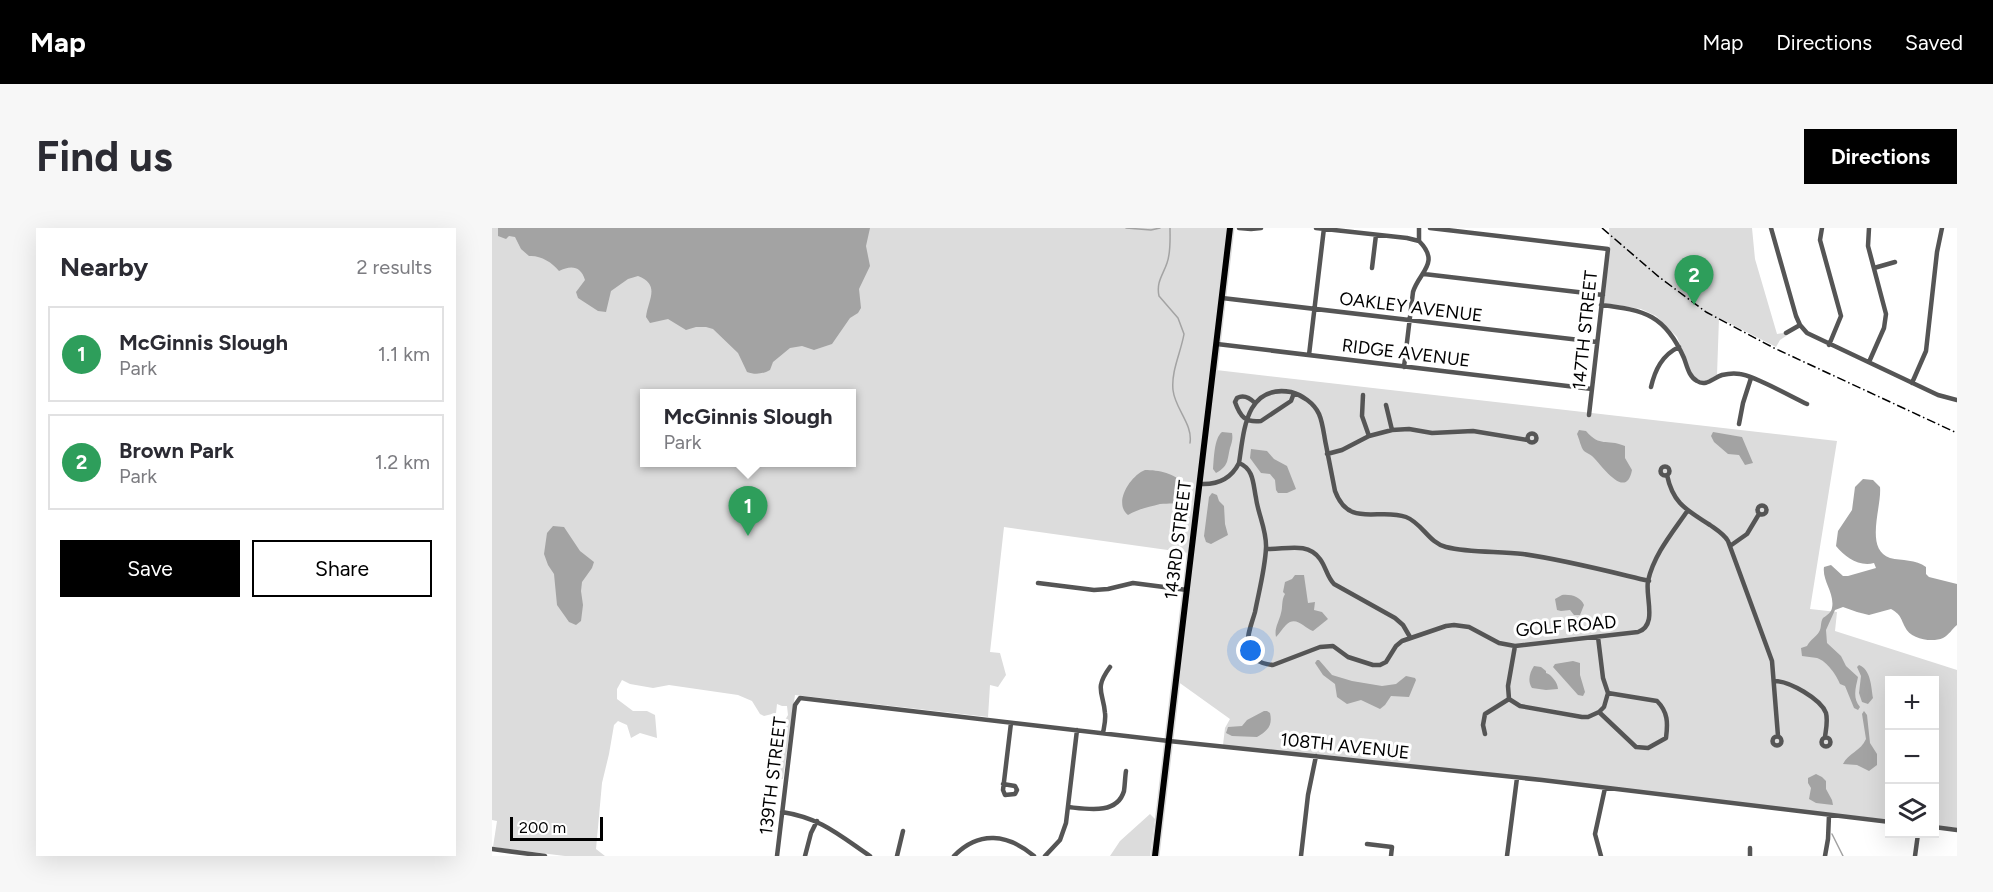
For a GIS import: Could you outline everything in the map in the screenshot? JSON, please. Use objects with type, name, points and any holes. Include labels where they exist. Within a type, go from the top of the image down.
[{"type":"main road","name":"143RD STREET","points":[[1155,856],[1230,228]]},
{"type":"street","points":[[1239,228],[1261,228]]},
{"type":"street","points":[[1316,228],[1419,241]]},
{"type":"street","points":[[1404,367],[1413,292],[1428,263],[1428,255],[1419,241],[1419,228]]},
{"type":"street","name":"147TH STREET","points":[[1430,228],[1608,249],[1589,415]]},
{"type":"street","points":[[1771,228],[1800,325],[1807,333],[1943,397],[1957,400]]},
{"type":"street","points":[[1822,228],[1820,240],[1840,316],[1829,345]]},
{"type":"street","points":[[1869,228],[1868,246],[1885,307],[1886,319],[1869,362]]},
{"type":"street","points":[[1912,383],[1926,351],[1937,252],[1942,228]]},
{"type":"street","points":[[1310,355],[1324,229]]},
{"type":"street","points":[[1372,268],[1376,235]]},
{"type":"street","points":[[1874,268],[1895,262]]},
{"type":"street","points":[[1424,274],[1602,295]]},
{"type":"street","name":"OAKLEY AVENUE","points":[[1222,298],[1597,342]]},
{"type":"street","points":[[1601,305],[1637,310],[1656,318],[1679,347],[1691,376],[1698,382],[1707,383],[1723,375],[1741,374],[1806,404]]},
{"type":"street","points":[[1786,333],[1800,325]]},
{"type":"street","name":"RIDGE AVENUE","points":[[1217,344],[1592,389]]},
{"type":"street","points":[[1651,387],[1655,371],[1661,361],[1679,347]]},
{"type":"street","points":[[1739,424],[1751,378]]},
{"type":"street","points":[[1200,484],[1212,484],[1231,476],[1239,463],[1246,421],[1250,411],[1255,403],[1279,391],[1294,393],[1306,399],[1319,414],[1338,497],[1345,507],[1368,516],[1397,514],[1406,517],[1420,526],[1433,540],[1446,547],[1522,554],[1648,581],[1657,556],[1688,510]]},
{"type":"street","points":[[1255,403],[1248,397],[1240,396],[1236,400],[1241,416],[1246,421],[1261,421],[1291,401],[1294,393]]},
{"type":"street","points":[[1363,395],[1362,416],[1369,436]]},
{"type":"street","points":[[1386,405],[1392,430]]},
{"type":"street","points":[[1327,454],[1342,450],[1369,436],[1392,430],[1409,429],[1432,433],[1473,431],[1528,440]]},
{"type":"street","name":"GOLF ROAD","points":[[1239,463],[1245,465],[1252,473],[1266,549],[1248,640],[1250,653],[1259,662],[1273,665],[1320,647],[1332,646],[1348,657],[1380,665],[1389,658],[1396,646],[1410,637],[1446,626],[1462,626],[1478,630],[1499,643],[1515,646],[1638,632],[1646,628],[1650,616],[1647,598],[1648,581]]},
{"type":"street","points":[[1667,475],[1674,498],[1725,536],[1730,546],[1772,661],[1778,736]]},
{"type":"street","points":[[1730,546],[1747,534],[1759,514]]},
{"type":"street","points":[[1266,549],[1297,547],[1310,551],[1320,559],[1330,581],[1395,618],[1403,625],[1410,637]]},
{"type":"street","points":[[1038,583],[1094,590],[1138,583],[1187,590]]},
{"type":"street","points":[[1509,699],[1520,706],[1582,717],[1599,712],[1604,707],[1608,693],[1598,637]]},
{"type":"street","points":[[1509,699],[1508,686],[1515,646]]},
{"type":"street","points":[[1103,733],[1105,713],[1100,685],[1110,667]]},
{"type":"street","points":[[1775,681],[1788,682],[1824,709],[1827,720],[1825,737]]},
{"type":"street","points":[[1599,712],[1636,747],[1648,748],[1666,738],[1668,724],[1666,713],[1657,701],[1608,693]]},
{"type":"street","name":"108TH AVENUE","points":[[798,699],[1517,778],[1885,821]]},
{"type":"street","name":"139TH STREET","points":[[777,856],[795,705],[798,699]]},
{"type":"street","points":[[1485,734],[1483,725],[1485,714],[1509,699]]},
{"type":"street","points":[[1004,784],[1011,723]]},
{"type":"street","points":[[1045,856],[1064,832],[1077,730]]},
{"type":"street","points":[[1302,856],[1308,795],[1316,756]]},
{"type":"street","points":[[1068,807],[1090,810],[1108,808],[1120,798],[1124,790],[1126,771]]},
{"type":"street","points":[[1507,856],[1517,778]]},
{"type":"street","points":[[1601,856],[1595,834],[1605,788]]},
{"type":"street","points":[[782,812],[801,815],[817,821],[870,856]]},
{"type":"street","points":[[1825,856],[1829,815]]},
{"type":"street","points":[[805,856],[817,821]]},
{"type":"street","points":[[1939,828],[1957,830]]},
{"type":"street","points":[[897,856],[903,831]]},
{"type":"street","points":[[954,856],[981,838],[1017,843],[1034,856]]},
{"type":"street","points":[[1915,856],[1917,838]]},
{"type":"street","points":[[1367,844],[1392,847],[1391,856]]},
{"type":"street","points":[[1750,848],[1750,856]]},
{"type":"street","points":[[492,849],[545,856]]},
{"type":"street","points":[[859,856],[862,851]]},
{"type":"shaded area","points":[[492,228],[1226,228],[1189,553],[1004,527],[990,652],[1000,653],[1006,675],[998,687],[990,685],[988,717],[795,695],[783,779],[777,779],[782,748],[780,746],[788,715],[787,706],[777,704],[776,713],[764,716],[760,714],[752,701],[738,695],[669,685],[653,688],[630,684],[622,680],[617,689],[617,699],[633,711],[647,711],[655,715],[657,738],[640,733],[631,738],[627,725],[618,721],[614,725],[602,783],[596,849],[605,856],[565,856],[493,847],[497,821],[492,820]]},
{"type":"shaded area","points":[[498,228],[870,228],[866,246],[870,266],[859,289],[861,308],[850,318],[832,344],[814,350],[802,346],[790,348],[773,362],[770,370],[753,374],[747,372],[738,353],[713,329],[696,327],[686,330],[668,319],[650,323],[646,317],[651,288],[645,280],[638,276],[628,279],[611,291],[606,312],[598,311],[578,298],[576,292],[585,280],[578,269],[568,268],[559,271],[546,260],[529,256],[521,249],[515,237],[509,236],[506,239],[498,236]]},
{"type":"shaded area","points":[[1609,228],[1752,228],[1755,259],[1777,334],[1784,333],[1786,336],[1776,347],[1719,318],[1717,375],[1701,381],[1692,375],[1677,337],[1656,316],[1641,309],[1604,303],[1610,241]]},
{"type":"shaded area","points":[[1216,370],[1837,441],[1810,609],[1837,612],[1835,631],[1957,670],[1957,828],[1939,826],[1939,676],[1885,676],[1885,820],[1223,745],[1225,728],[1230,719],[1177,681]]},
{"type":"shaded area","points":[[1579,430],[1586,431],[1600,441],[1625,446],[1625,458],[1632,470],[1629,479],[1619,482],[1584,451],[1577,434]]},
{"type":"shaded area","points":[[1222,432],[1232,433],[1232,440],[1227,462],[1216,473],[1213,469],[1215,449],[1217,439]]},
{"type":"shaded area","points":[[1713,432],[1742,437],[1753,463],[1745,465],[1739,455],[1728,454],[1714,442],[1711,436]]},
{"type":"shaded area","points":[[1251,449],[1267,451],[1274,459],[1287,466],[1296,489],[1287,493],[1278,493],[1275,480],[1270,474],[1261,473],[1250,458]]},
{"type":"shaded area","points":[[1145,470],[1166,473],[1181,481],[1184,485],[1183,500],[1148,507],[1128,515],[1122,504],[1125,490],[1139,473]]},
{"type":"shaded area","points":[[1863,479],[1873,480],[1880,487],[1876,537],[1882,553],[1890,558],[1918,563],[1926,567],[1926,574],[1929,577],[1957,584],[1957,625],[1943,638],[1927,640],[1916,637],[1908,631],[1899,615],[1891,609],[1869,615],[1843,607],[1835,610],[1826,630],[1827,643],[1858,677],[1855,692],[1860,707],[1858,710],[1854,708],[1845,686],[1840,684],[1828,665],[1817,658],[1802,656],[1801,648],[1807,646],[1818,634],[1823,618],[1830,613],[1832,608],[1832,597],[1824,567],[1831,565],[1843,576],[1876,568],[1874,563],[1863,564],[1853,560],[1836,546],[1838,531],[1852,510],[1855,487]]},
{"type":"shaded area","points":[[1212,493],[1217,495],[1224,506],[1228,535],[1211,544],[1206,542],[1204,536],[1209,497]]},
{"type":"shaded area","points":[[553,526],[564,527],[580,551],[594,562],[582,582],[581,621],[576,625],[569,622],[557,605],[554,574],[544,554],[547,533]]},
{"type":"shaded area","points":[[1295,575],[1304,575],[1308,603],[1315,602],[1314,610],[1322,612],[1328,619],[1313,631],[1297,622],[1290,622],[1276,637],[1276,628],[1285,594],[1283,592],[1285,582]]},
{"type":"shaded area","points":[[1562,595],[1581,600],[1584,605],[1580,615],[1574,615],[1570,610],[1557,610],[1555,599]]},
{"type":"shaded area","points":[[1317,660],[1332,675],[1352,681],[1382,686],[1396,684],[1406,676],[1416,680],[1409,697],[1391,696],[1380,709],[1361,700],[1347,704],[1337,697],[1335,684],[1323,675],[1315,663]]},
{"type":"shaded area","points":[[1573,661],[1580,663],[1580,675],[1585,692],[1583,696],[1578,695],[1553,667],[1555,664]]},
{"type":"shaded area","points":[[1859,665],[1868,674],[1871,684],[1873,698],[1868,704],[1862,702],[1859,693],[1861,676],[1857,667]]},
{"type":"shaded area","points":[[1534,666],[1546,671],[1556,682],[1558,689],[1532,688],[1530,677]]},
{"type":"shaded area","points":[[1264,711],[1270,713],[1270,725],[1257,737],[1232,736],[1226,733],[1228,727],[1242,726],[1247,720]]},
{"type":"shaded area","points":[[1864,711],[1867,715],[1870,743],[1877,754],[1877,765],[1869,771],[1857,765],[1843,764],[1866,739],[1862,714]]},
{"type":"shaded area","points":[[1816,774],[1826,781],[1826,789],[1833,805],[1816,803],[1809,799],[1811,788],[1808,778]]},
{"type":"shaded area","points":[[1150,814],[1155,819],[1150,856],[1110,856],[1120,841]]},
{"type":"waterway","points":[[1126,228],[1151,230],[1160,228]]},
{"type":"waterway","points":[[1170,228],[1169,255],[1158,291],[1159,296],[1178,318],[1184,334],[1175,369],[1173,390],[1189,429],[1190,443]]},
{"type":"waterway","points":[[1832,834],[1843,856]]},
{"type":"railway","points":[[1602,228],[1659,277],[1706,312],[1774,348],[1957,433]]},
{"type":"place","name":"Brown Park","points":[[1694,305]]},
{"type":"place","name":"McGinnis Slough","points":[[748,536]]}]
